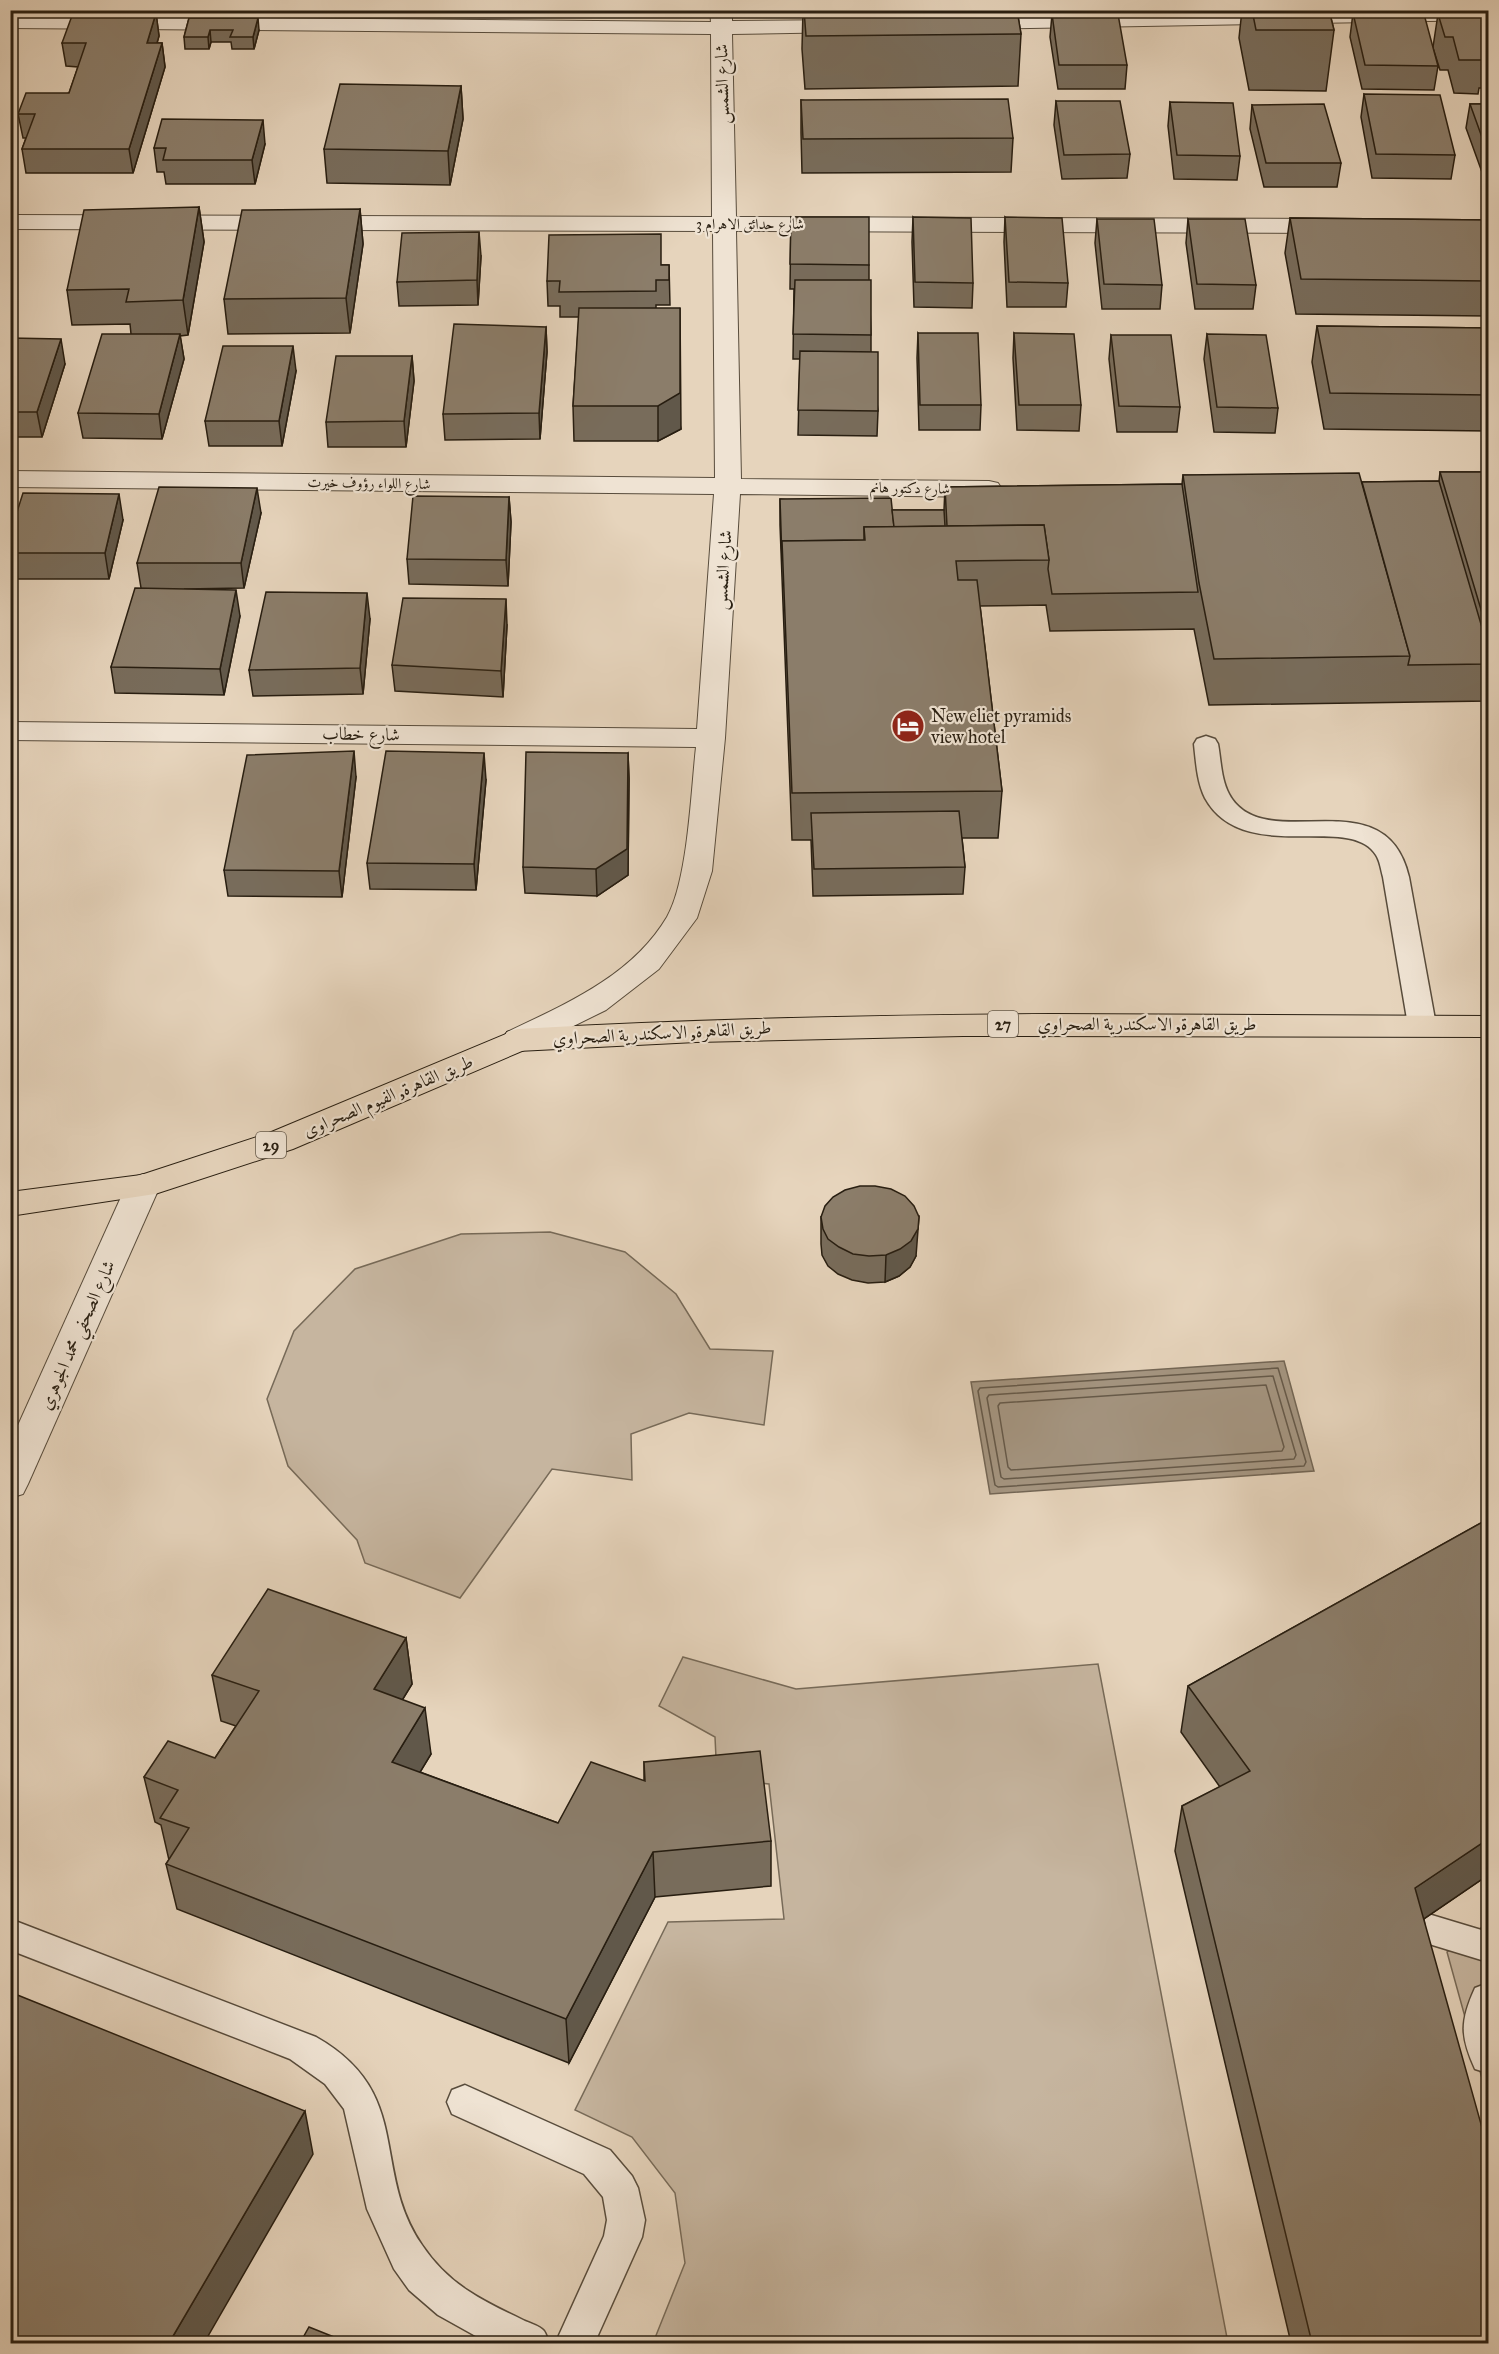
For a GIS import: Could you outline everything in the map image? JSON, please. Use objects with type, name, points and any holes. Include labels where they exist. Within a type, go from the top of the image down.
[{"type":"main road","name":"طريق القاهرة, الاسكندرية الصحراوي","points":[[519,1040],[682,1030],[867,1025],[1051,1023],[1488,1027]]},
{"type":"main road","name":"طريق القاهرة, الفيوم الصحراوى","points":[[10,1204],[143,1186],[281,1142],[519,1040]]},
{"type":"street","points":[[949,24],[1488,14]]},
{"type":"street","points":[[10,22],[721,19],[865,25]]},
{"type":"street","name":"شارع الشمس","points":[[519,1040],[595,1003],[648,962],[682,918],[697,872],[711,738],[728,486],[721,19]]},
{"type":"street","name":"شارع حدائق الاهرام 3","points":[[10,222],[1357,226]]},
{"type":"street","name":"شارع اللواء رؤوف خيرت","points":[[10,479],[728,486]]},
{"type":"street","name":"شارع دكتور هانم","points":[[728,486],[1013,489]]},
{"type":"street","name":"شارع خطاب","points":[[10,731],[711,738]]},
{"type":"street","name":"شارع الصحفي محمد الجوهري","points":[[10,1484],[143,1186]]},
{"type":"lane","points":[[1206,744],[1216,796],[1223,807],[1234,816],[1265,827],[1359,833],[1374,839],[1386,849],[1398,889],[1422,1025]]},
{"type":"lane","points":[[1415,1925],[1488,1947]]},
{"type":"lane","points":[[10,1934],[303,2048],[338,2071],[352,2088],[362,2106],[394,2236],[407,2259],[423,2280],[444,2297],[530,2343]]},
{"type":"lane","points":[[1488,1999],[1480,2018],[1480,2033],[1488,2057]]},
{"type":"lane","points":[[465,2102],[590,2158],[608,2173],[619,2188],[626,2220],[623,2237],[574,2343]]},
{"type":"shaded area","points":[[550,1232],[625,1252],[676,1294],[710,1349],[773,1351],[764,1425],[689,1413],[631,1434],[632,1480],[552,1469],[460,1598],[365,1563],[357,1540],[288,1466],[267,1399],[294,1331],[355,1269],[461,1234]]},
{"type":"shaded area","points":[[683,1657],[796,1689],[1098,1664],[1228,2343],[653,2343],[685,2263],[675,2193],[632,2137],[575,2110],[668,1922],[784,1919],[769,1784],[717,1779],[715,1737],[659,1706]]},
{"type":"shaded area","points":[[1488,1923],[1488,2100],[1447,1952]]},
{"type":"water","points":[[1284,1361],[1314,1471],[990,1494],[971,1382]]},
{"type":"building","points":[[804,10],[1017,10],[1021,34],[806,36]]},
{"type":"building","points":[[1252,10],[1329,10],[1334,30],[1256,30]]},
{"type":"building","points":[[73,13],[156,13],[147,43],[162,43],[129,149],[22,149],[35,114],[18,114],[26,93],[69,93],[86,43],[62,43]]},
{"type":"building","points":[[1353,13],[1424,14],[1438,66],[1365,65]]},
{"type":"building","points":[[1052,14],[1118,14],[1127,65],[1059,65]]},
{"type":"building","points":[[1438,14],[1488,15],[1488,54],[1482,54],[1484,60],[1459,60],[1453,37],[1445,37]]},
{"type":"building","points":[[189,18],[258,18],[253,37],[230,37],[233,30],[210,30],[208,37],[184,37]]},
{"type":"building","points":[[340,84],[461,86],[448,151],[324,149]]},
{"type":"building","points":[[1364,94],[1440,95],[1455,155],[1376,154]]},
{"type":"building","points":[[1008,99],[1013,138],[803,139],[801,100]]},
{"type":"building","points":[[1056,101],[1120,101],[1130,154],[1064,155]]},
{"type":"building","points":[[1170,102],[1233,103],[1240,156],[1177,155]]},
{"type":"building","points":[[1324,104],[1341,163],[1266,163],[1252,105]]},
{"type":"building","points":[[1470,104],[1488,104],[1488,154]]},
{"type":"building","points":[[162,119],[263,120],[252,160],[163,160],[166,148],[154,148]]},
{"type":"building","points":[[199,207],[183,300],[126,302],[129,289],[67,290],[84,210]]},
{"type":"building","points":[[360,209],[346,298],[224,299],[242,210]]},
{"type":"building","points":[[791,217],[869,217],[869,265],[790,264]]},
{"type":"building","points":[[913,217],[971,218],[973,283],[915,282]]},
{"type":"building","points":[[1005,217],[1062,218],[1068,283],[1009,282]]},
{"type":"building","points":[[1290,218],[1488,220],[1488,281],[1301,279]]},
{"type":"building","points":[[1097,219],[1154,219],[1162,285],[1104,284]]},
{"type":"building","points":[[1188,219],[1245,219],[1256,285],[1197,284]]},
{"type":"building","points":[[479,232],[477,280],[397,282],[402,233]]},
{"type":"building","points":[[661,234],[661,265],[669,265],[669,280],[656,280],[656,291],[559,292],[560,281],[547,281],[549,235]]},
{"type":"building","points":[[795,280],[871,280],[871,335],[793,334]]},
{"type":"building","points":[[579,308],[680,308],[680,393],[658,406],[573,406]]},
{"type":"building","points":[[454,324],[546,327],[539,413],[443,414]]},
{"type":"building","points":[[1317,326],[1488,328],[1488,395],[1330,393]]},
{"type":"building","points":[[918,333],[978,333],[981,405],[920,405]]},
{"type":"building","points":[[1014,333],[1074,334],[1081,405],[1019,405]]},
{"type":"building","points":[[102,334],[180,334],[159,414],[78,413]]},
{"type":"building","points":[[1207,334],[1266,335],[1278,408],[1217,407]]},
{"type":"building","points":[[1111,335],[1171,335],[1180,407],[1119,406]]},
{"type":"building","points":[[10,338],[61,339],[37,412],[10,412]]},
{"type":"building","points":[[223,346],[293,346],[279,421],[205,421]]},
{"type":"building","points":[[800,351],[878,352],[878,411],[798,410]]},
{"type":"building","points":[[336,356],[412,356],[404,421],[326,422]]},
{"type":"building","points":[[1440,472],[1488,472],[1488,633]]},
{"type":"building","points":[[1359,473],[1410,656],[1214,659],[1199,583],[1183,475]]},
{"type":"building","points":[[1439,481],[1488,648],[1488,664],[1408,665],[1410,656],[1362,482]]},
{"type":"building","points":[[1182,484],[1198,592],[1052,594],[1044,525],[947,526],[945,487]]},
{"type":"building","points":[[159,487],[257,488],[241,563],[137,563]]},
{"type":"building","points":[[23,493],[119,494],[105,553],[10,553],[10,534]]},
{"type":"building","points":[[413,496],[509,497],[506,560],[407,559]]},
{"type":"building","points":[[891,498],[894,527],[864,527],[864,540],[782,541],[782,561],[780,499]]},
{"type":"building","points":[[892,510],[944,510],[945,526],[894,527]]},
{"type":"building","points":[[1044,525],[1049,560],[956,561],[958,580],[977,580],[1002,791],[792,793],[782,541],[865,540],[864,527]]},
{"type":"building","points":[[135,588],[236,590],[220,669],[111,667]]},
{"type":"building","points":[[266,592],[367,593],[360,668],[249,670]]},
{"type":"building","points":[[403,598],[506,599],[501,671],[392,665]]},
{"type":"building","points":[[354,751],[339,871],[224,870],[247,755]]},
{"type":"building","points":[[386,751],[484,753],[474,864],[367,863]]},
{"type":"building","points":[[526,752],[628,753],[627,849],[596,869],[523,867]]},
{"type":"building","points":[[959,811],[965,867],[814,869],[811,813]]},
{"type":"building","points":[[860,1186],[891,1189],[905,1196],[914,1206],[919,1217],[918,1229],[911,1241],[886,1255],[869,1256],[853,1254],[828,1239],[821,1217],[825,1206],[833,1197],[845,1190]]},
{"type":"building","points":[[1488,1519],[1488,1839],[1415,1888],[1488,2149],[1488,2343],[1312,2343],[1182,1806],[1250,1771],[1188,1686]]},
{"type":"building","points":[[268,1589],[406,1638],[374,1689],[425,1708],[392,1762],[558,1823],[591,1762],[645,1781],[644,1762],[760,1751],[771,1841],[653,1852],[566,2019],[166,1864],[189,1828],[160,1818],[178,1790],[144,1777],[168,1741],[215,1758],[259,1691],[212,1675]]},
{"type":"building","points":[[10,1992],[305,2111],[169,2343],[10,2343]]},
{"type":"building","points":[[309,2327],[349,2343],[300,2343]]},
{"type":"place","name":"New eliet pyramids view hotel","points":[[908,726]]}]
